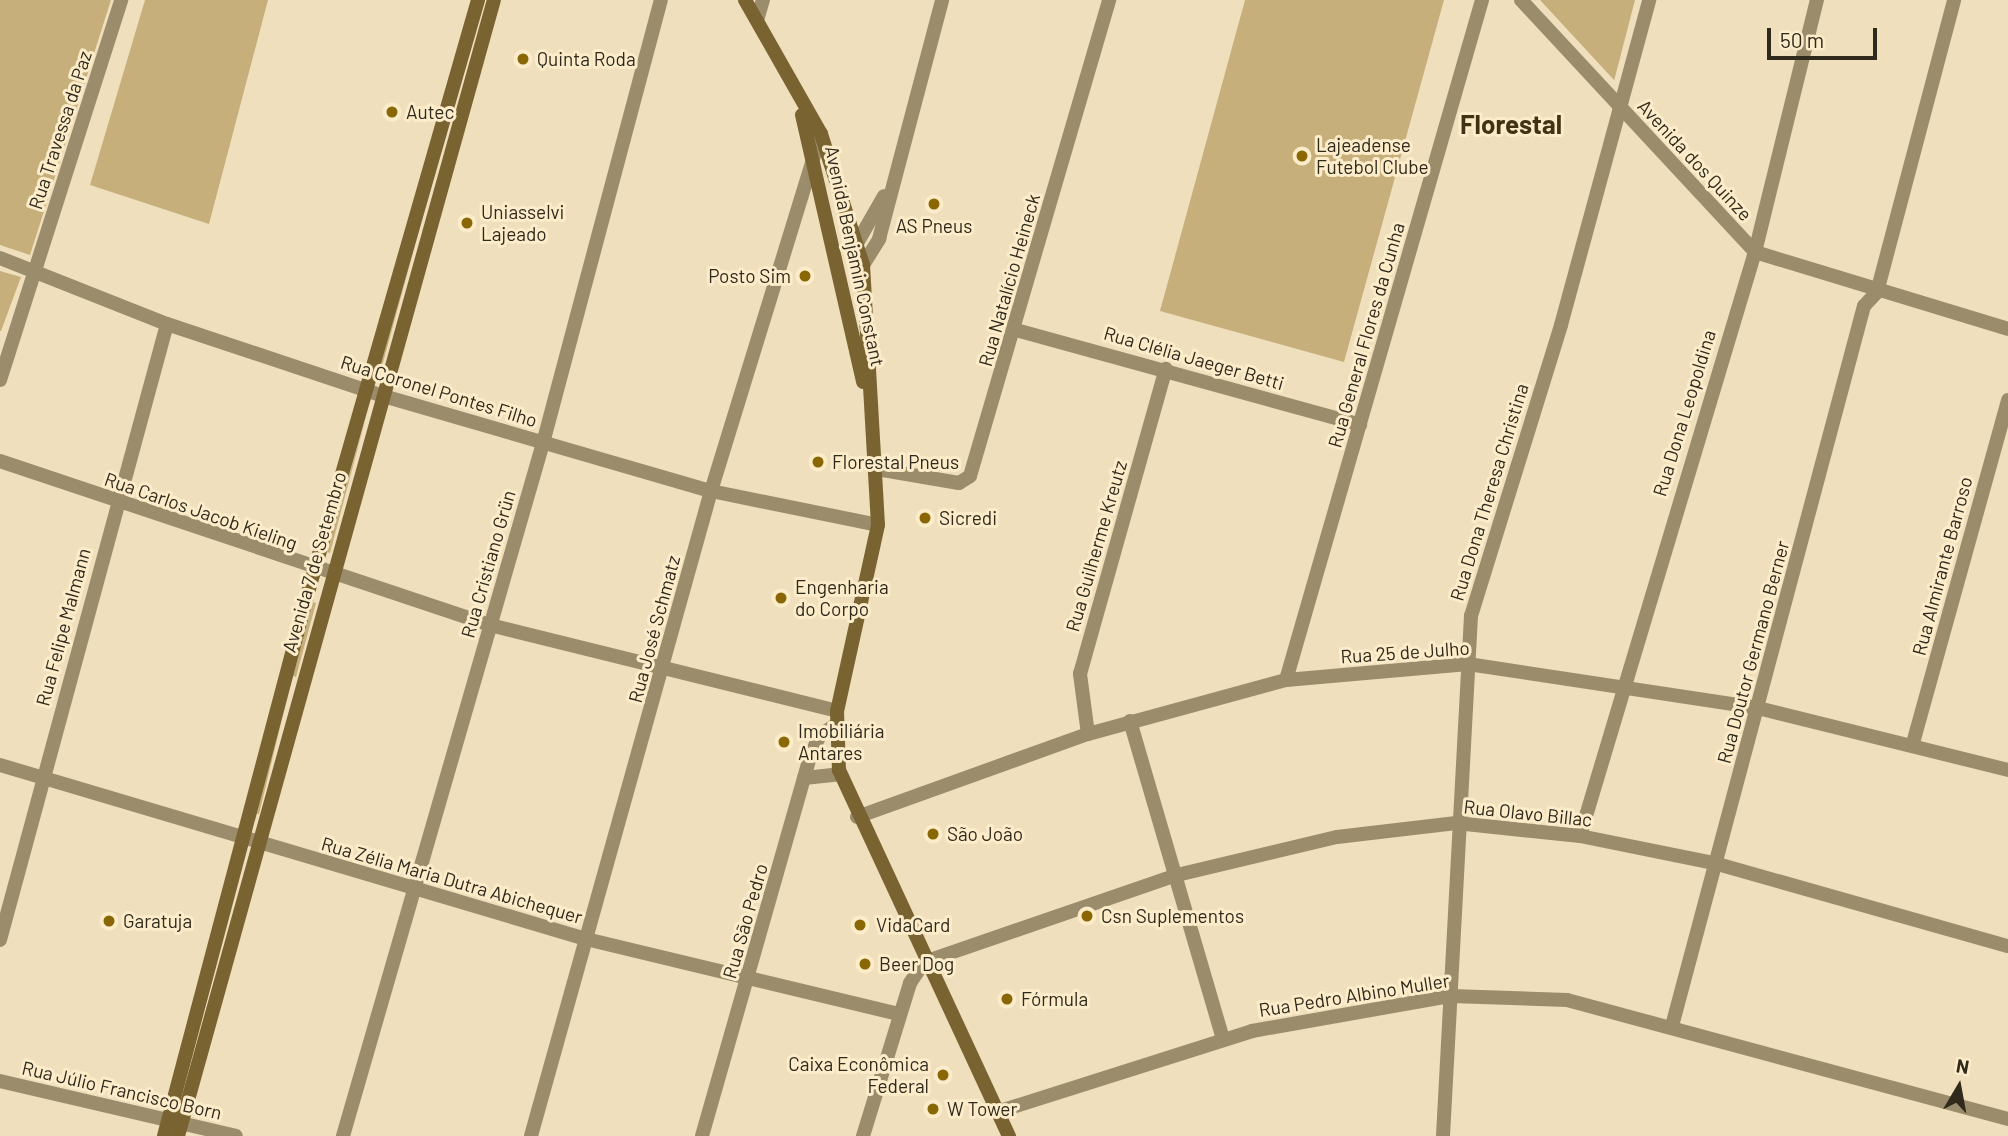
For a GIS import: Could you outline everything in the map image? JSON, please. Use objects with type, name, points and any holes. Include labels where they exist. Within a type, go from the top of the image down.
[{"type":"main road","name":"Avenida 7 de Setembro","points":[[173,1129],[292,682],[315,570],[478,0]]},
{"type":"main road","name":"Avenida 7 de Setembro","points":[[292,682],[331,574],[494,0]]},
{"type":"main road","name":"Avenida Benjamin Constant","points":[[745,0],[758,17],[796,94],[821,134],[863,265],[877,469],[878,525],[837,717],[840,774],[924,962],[1009,1136]]},
{"type":"main road","points":[[473,18],[488,22]]},
{"type":"main road","name":"Avenida Benjamin Constant","points":[[796,94],[813,150],[873,428]]},
{"type":"main road","points":[[442,124],[457,128]]},
{"type":"main road","points":[[856,245],[838,262],[850,272],[863,265]]},
{"type":"street","name":"Rua Travessa da Paz","points":[[0,380],[121,0]]},
{"type":"street","name":"Rua Cristiano Grün","points":[[343,1136],[543,443],[661,0]]},
{"type":"street","points":[[758,17],[763,0]]},
{"type":"street","points":[[863,265],[879,239],[888,189],[942,0]]},
{"type":"street","name":"Rua Natalício Heineck","points":[[877,469],[966,481],[1016,330],[1108,0]]},
{"type":"street","name":"Rua General Flores da Cunha","points":[[1286,680],[1482,0]]},
{"type":"street","name":"Avenida dos Quinze","points":[[1521,0],[1755,252],[1877,292],[2008,329]]},
{"type":"street","name":"Rua Dona Theresa Christina","points":[[1443,1136],[1451,996],[1456,823],[1471,616],[1561,325],[1649,0]]},
{"type":"street","name":"Rua Dona Leopoldina","points":[[1580,836],[1621,685],[1755,252],[1817,0]]},
{"type":"street","name":"Rua Doutor Germano Berner","points":[[1672,1026],[1864,306],[1877,292],[1954,0]]},
{"type":"street","name":"Rua José Schmatz","points":[[531,1136],[663,671],[711,491],[813,150],[821,134]]},
{"type":"street","points":[[856,245],[888,189]]},
{"type":"street","name":"Rua Coronel Pontes Filho","points":[[0,258],[167,324],[380,395],[711,491],[878,525]]},
{"type":"street","name":"Rua Felipe Malmann","points":[[0,940],[167,324]]},
{"type":"street","name":"Rua Clélia Jaeger Betti","points":[[1016,330],[1166,369],[1360,425]]},
{"type":"street","name":"Rua Guilherme Kreutz","points":[[1088,734],[1080,674],[1166,369]]},
{"type":"street","name":"Rua Almirante Barroso","points":[[1913,743],[2008,400]]},
{"type":"street","name":"Rua Carlos Jacob Kieling","points":[[0,461],[117,504],[491,625],[837,717]]},
{"type":"street","name":"Rua 25 de Julho","points":[[857,817],[1088,734],[1286,680],[1468,664],[1621,685],[1758,708],[1913,743],[2008,770]]},
{"type":"street","name":"Rua São Pedro","points":[[702,1136],[804,778],[820,735],[837,717]]},
{"type":"street","points":[[1130,721],[1223,1039]]},
{"type":"street","name":"Rua Zélia Maria Dutra Abichequer","points":[[0,765],[249,842],[586,939],[899,1014]]},
{"type":"street","points":[[804,778],[840,774]]},
{"type":"street","name":"Rua Olavo Billac","points":[[924,962],[1177,875],[1337,837],[1456,823],[1580,836],[1714,863],[2008,946]]},
{"type":"street","points":[[863,1136],[899,1014],[924,962]]},
{"type":"street","name":"Rua Pedro Albino Muller","points":[[997,1112],[1223,1039],[1451,996],[1567,1000],[1672,1026],[2008,1119]]},
{"type":"street","name":"Rua Júlio Francisco Born","points":[[0,1081],[173,1129],[236,1136]]},
{"type":"shaded area","points":[[0,0],[111,0],[30,255],[0,245]]},
{"type":"shaded area","points":[[145,0],[268,0],[209,224],[90,185]]},
{"type":"shaded area","name":"Lajeadense Futebol Clube","points":[[1245,0],[1444,0],[1344,362],[1160,311]]},
{"type":"shaded area","points":[[1540,0],[1635,0],[1614,81],[1614,80]]},
{"type":"shaded area","points":[[438,161],[381,370],[378,369]]},
{"type":"shaded area","points":[[0,271],[21,277],[1,331],[0,331]]},
{"type":"shaded area","points":[[366,417],[330,553],[327,552]]},
{"type":"shaded area","points":[[313,602],[316,603],[296,677],[293,676]]},
{"type":"shaded area","points":[[289,690],[259,814],[255,814]]},
{"type":"place","name":"Quinta Roda","points":[[523,59]]},
{"type":"place","name":"Autec","points":[[392,112]]},
{"type":"place","name":"Lajeadense Futebol Clube","points":[[1302,156]]},
{"type":"place","name":"AS Pneus","points":[[934,204]]},
{"type":"place","name":"Uniasselvi Lajeado","points":[[467,223]]},
{"type":"place","name":"Posto Sim","points":[[805,276]]},
{"type":"place","name":"Florestal Pneus","points":[[818,462]]},
{"type":"place","name":"Sicredi","points":[[925,518]]},
{"type":"place","name":"Engenharia do Corpo","points":[[781,598]]},
{"type":"place","name":"Imobiliária Antares","points":[[784,742]]},
{"type":"place","name":"São João","points":[[933,834]]},
{"type":"place","name":"Csn Suplementos","points":[[1087,916]]},
{"type":"place","name":"Garatuja","points":[[109,921]]},
{"type":"place","name":"VidaCard","points":[[860,925]]},
{"type":"place","name":"Beer Dog","points":[[865,964]]},
{"type":"place","name":"Fórmula","points":[[1007,999]]},
{"type":"place","name":"Caixa Econômica Federal","points":[[943,1075]]},
{"type":"place","name":"W Tower","points":[[933,1109]]},
{"type":"district","name":"Florestal","points":[[1511,124]]}]
